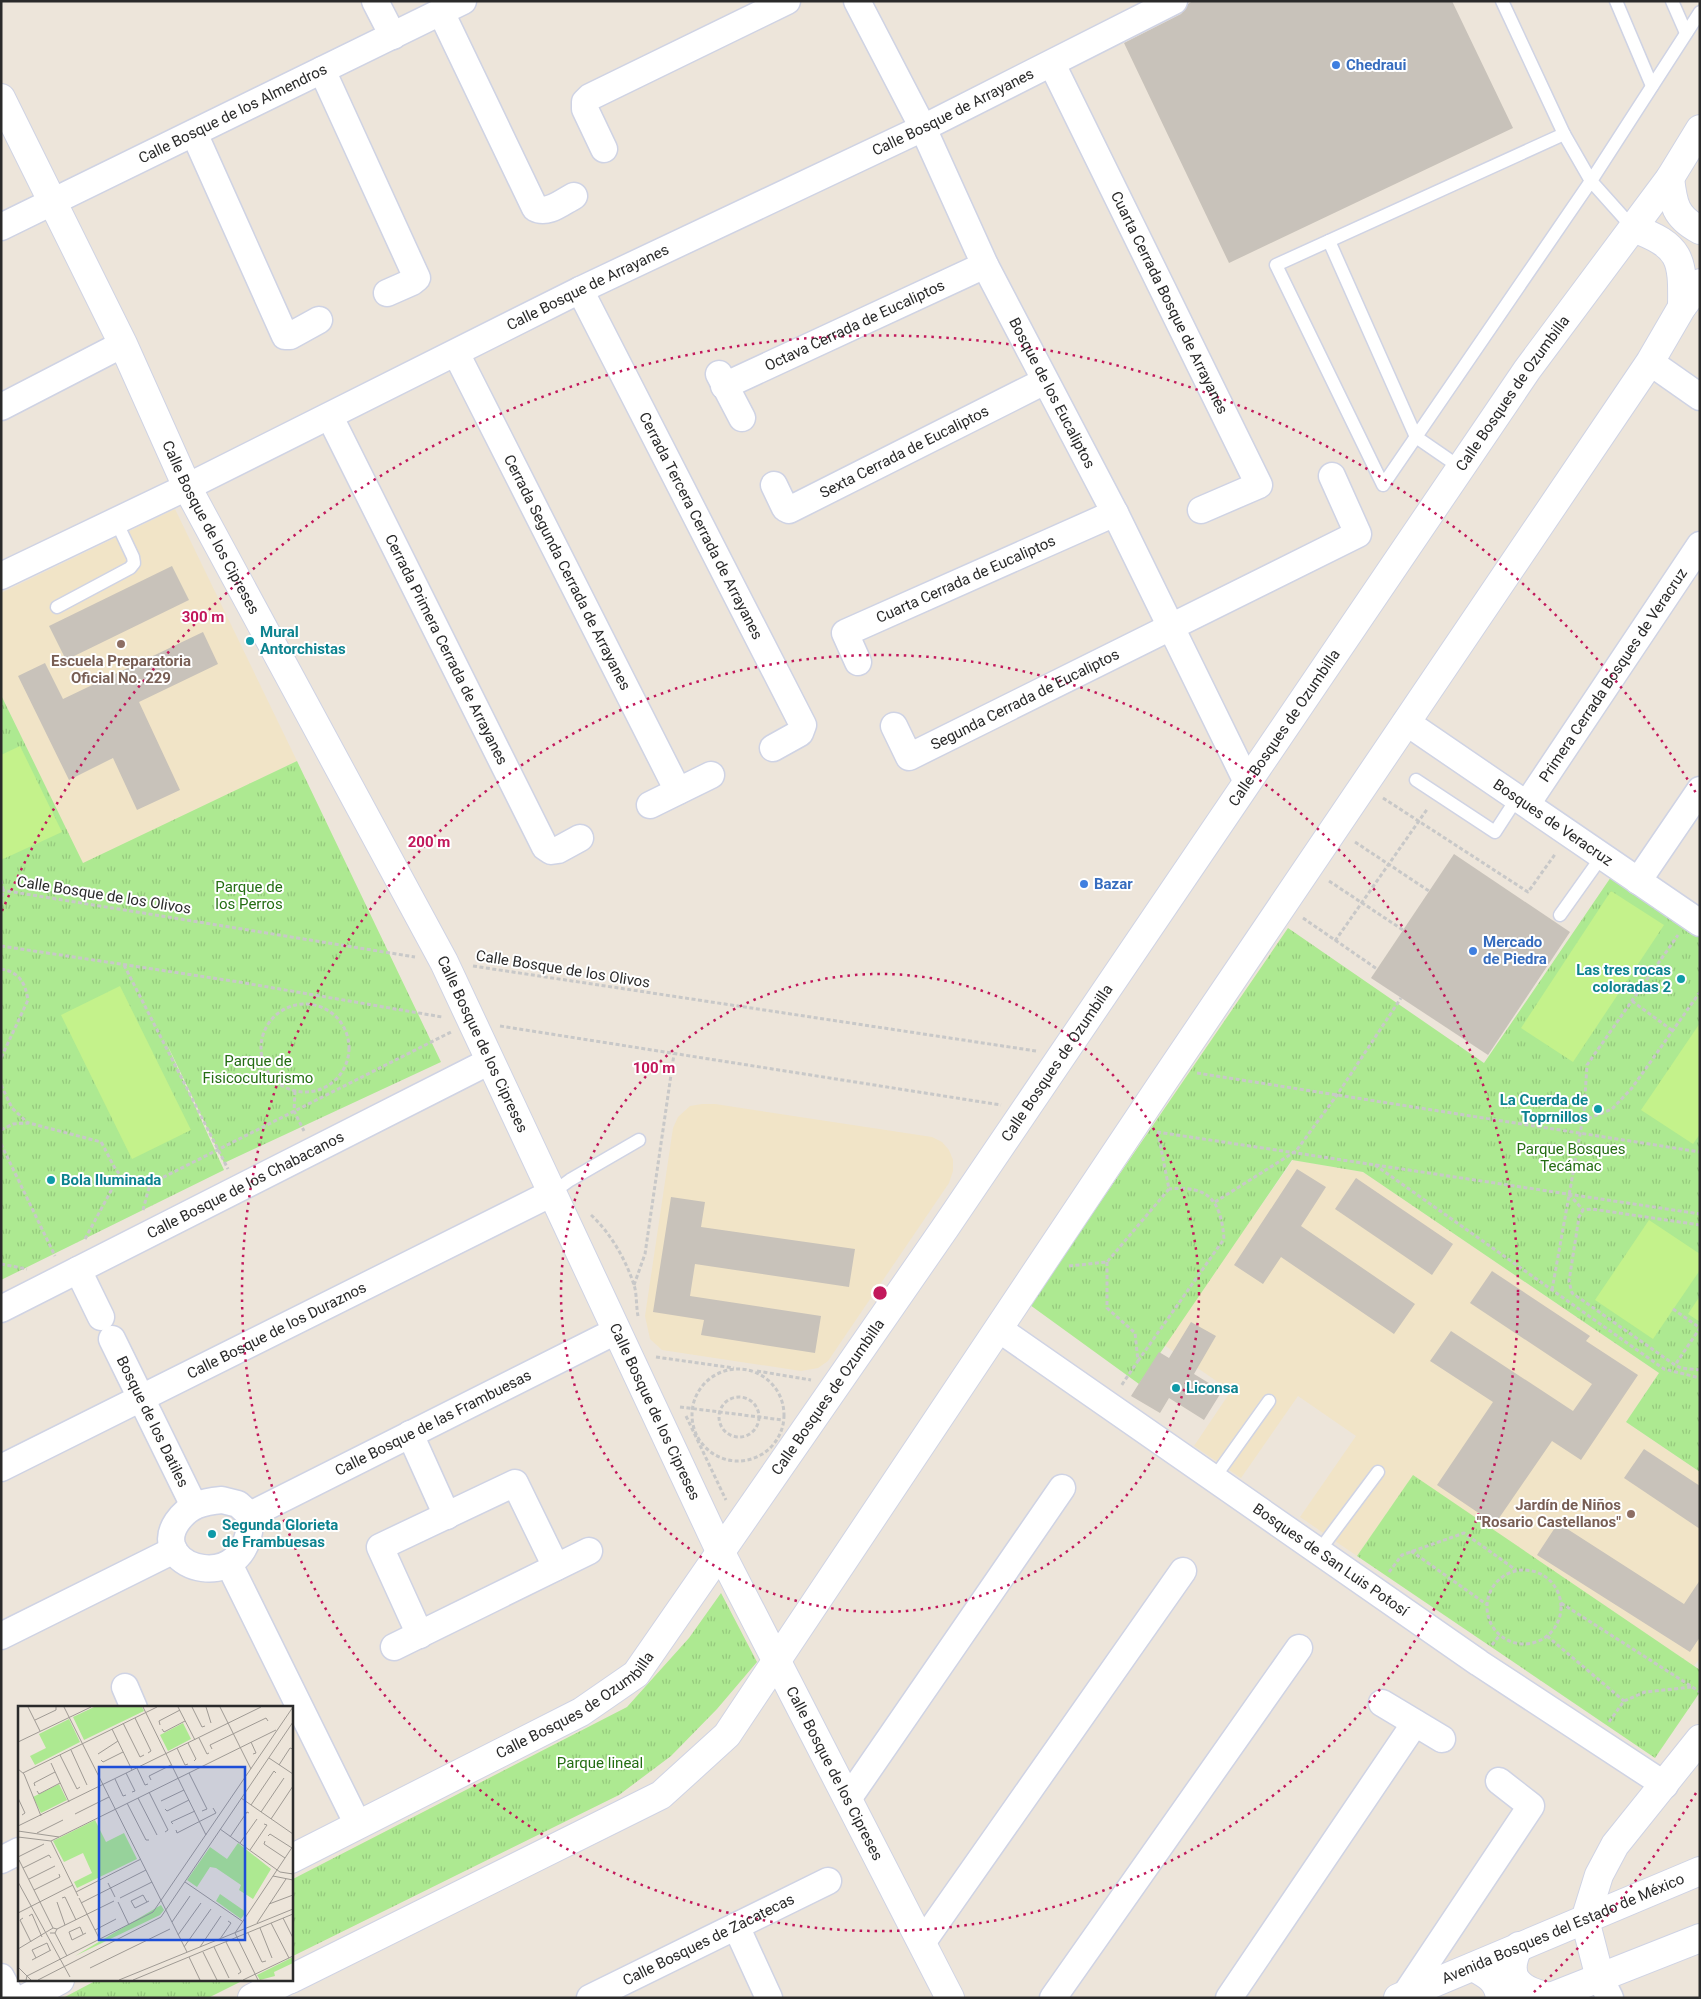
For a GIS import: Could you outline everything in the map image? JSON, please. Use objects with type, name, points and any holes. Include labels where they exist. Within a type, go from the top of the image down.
[{"type":"main road","name":"Calle Bosque de los Cipreses","points":[[1,98],[123,344],[188,488],[444,962],[720,1551],[950,1998]]},
{"type":"main road","name":"Calle Bosques de Ozumbilla","points":[[292,1858],[581,1712],[636,1674],[720,1551],[796,1422],[836,1384],[1026,1109],[1527,370],[1670,178],[1700,129]]},
{"type":"main road","points":[[1670,178],[1675,209],[1685,221],[1700,230]]},
{"type":"main road","points":[[1633,228],[1657,237],[1672,248],[1681,267],[1682,307]]},
{"type":"main road","points":[[292,1978],[661,1795],[727,1735],[1039,1268],[1145,1130],[1151,1100],[1171,1069],[1650,362],[1682,307],[1700,283]]},
{"type":"main road","points":[[1605,1988],[1585,1920],[1599,1875],[1615,1845],[1700,1740]]},
{"type":"main road","name":"Avenida Bosques del Estado de México","points":[[1402,1996],[1700,1871]]},
{"type":"main road","points":[[1519,1946],[1514,1957],[1518,1985],[1529,1992],[1548,1998],[1605,1988],[1700,1938]]},
{"type":"main road","points":[[1473,1967],[1491,1977],[1499,1987],[1500,1998]]},
{"type":"main road","points":[[26,1998],[56,1982]]},
{"type":"main road","points":[[260,1996],[285,1982]]},
{"type":"street","points":[[375,1],[392,36]]},
{"type":"street","points":[[604,149],[585,109],[585,102],[590,97],[787,1]]},
{"type":"street","name":"Bosque de los Eucaliptos","points":[[857,1],[922,128],[985,265],[1114,513],[1247,782]]},
{"type":"street","name":"Calle Bosque de Arrayanes","points":[[1,576],[188,488],[580,290],[922,128],[1174,1]]},
{"type":"street","points":[[452,7],[535,208],[542,211],[548,210],[574,196]]},
{"type":"street","name":"Calle Bosque de los Almendros","points":[[1,227],[452,7]]},
{"type":"street","name":"Cuarta Cerrada Bosque de Arrayanes","points":[[1052,64],[1259,485],[1201,510]]},
{"type":"street","points":[[322,70],[417,278],[387,293]]},
{"type":"street","points":[[194,133],[285,336],[290,336],[319,320]]},
{"type":"street","name":"Octava Cerrada de Eucaliptos","points":[[742,418],[721,380],[985,265]]},
{"type":"street","name":"Cerrada Tercera Cerrada de Arrayanes","points":[[580,290],[803,726],[800,732],[773,748]]},
{"type":"street","points":[[1,407],[123,344]]},
{"type":"street","name":"Cerrada Segunda Cerrada de Arrayanes","points":[[456,353],[678,791]]},
{"type":"street","points":[[1650,362],[1700,396]]},
{"type":"street","name":"Sexta Cerrada de Eucaliptos","points":[[774,485],[785,508],[789,510],[1045,381]]},
{"type":"street","name":"Cerrada Primera Cerrada de Arrayanes","points":[[330,417],[545,847],[551,851],[558,850],[580,838]]},
{"type":"street","points":[[1171,626],[1358,534],[1332,476]]},
{"type":"street","name":"Cuarta Cerrada de Eucaliptos","points":[[858,662],[844,633],[1114,513]]},
{"type":"street","name":"Primera Cerrada Bosques de Veracruz","points":[[1522,801],[1700,545]]},
{"type":"street","name":"Segunda Cerrada de Eucaliptos","points":[[894,726],[910,757],[1171,626]]},
{"type":"street","name":"Bosques de Veracruz","points":[[1406,722],[1695,920]]},
{"type":"street","points":[[650,805],[711,775]]},
{"type":"street","points":[[1638,881],[1700,790]]},
{"type":"street","name":"Calle Bosque de los Chabacanos","points":[[1,1309],[490,1060]]},
{"type":"street","name":"Calle Bosque de los Duraznos","points":[[1,1468],[552,1193]]},
{"type":"street","name":"Bosque de los Datiles","points":[[71,1273],[107,1328],[194,1506]]},
{"type":"street","name":"Bosques de San Luis Potosí","points":[[999,1328],[1375,1590],[1596,1741],[1665,1785]]},
{"type":"street","name":"Calle Bosque de las Frambuesas","points":[[250,1515],[410,1434],[622,1342]]},
{"type":"street","points":[[410,1434],[447,1516]]},
{"type":"street","points":[[420,1635],[380,1548],[515,1483],[556,1567]]},
{"type":"street","points":[[848,1798],[1062,1488]]},
{"type":"street","points":[[222,1500],[238,1504],[250,1515],[251,1532],[244,1550],[229,1564],[216,1568],[195,1567],[177,1556],[170,1542],[174,1526],[185,1511],[201,1502],[222,1500]]},
{"type":"street","points":[[1,1636],[174,1550]]},
{"type":"street","points":[[394,1647],[589,1551]]},
{"type":"street","points":[[229,1564],[358,1825]]},
{"type":"street","points":[[922,1943],[1183,1572]]},
{"type":"street","points":[[1053,1998],[1299,1648]]},
{"type":"street","points":[[1382,1703],[1442,1739]]},
{"type":"street","points":[[1230,1998],[1415,1723]]},
{"type":"street","points":[[1402,1996],[1531,1806],[1499,1781]]},
{"type":"street","points":[[1,1860],[18,1852]]},
{"type":"street","name":"Calle Bosques de Zacatecas","points":[[604,1995],[736,1926],[828,1881]]},
{"type":"street","points":[[736,1926],[769,1998]]},
{"type":"street","points":[[1,1977],[12,1998]]},
{"type":"lane","points":[[1502,1],[1564,134],[1591,181],[1633,228]]},
{"type":"lane","points":[[1616,1],[1652,86]]},
{"type":"lane","points":[[1672,1],[1686,33]]},
{"type":"lane","points":[[1564,134],[1276,265],[1383,485],[1591,181],[1700,12]]},
{"type":"lane","points":[[1329,241],[1416,437],[1461,468]]},
{"type":"lane","points":[[57,607],[130,568],[134,563],[116,521]]},
{"type":"lane","points":[[1416,780],[1495,832],[1522,801]]},
{"type":"lane","points":[[1560,916],[1602,856]]},
{"type":"lane","points":[[552,1193],[570,1180],[639,1140]]},
{"type":"lane","points":[[1214,1478],[1270,1401]]},
{"type":"lane","points":[[1319,1551],[1378,1472]]},
{"type":"path","points":[[1364,786],[1528,892],[1570,834]]},
{"type":"path","points":[[1335,940],[1438,794]]},
{"type":"path","points":[[1334,828],[1429,891]]},
{"type":"path","points":[[1308,867],[1403,930]]},
{"type":"path","points":[[1,880],[1,906]]},
{"type":"path","name":"Calle Bosque de los Olivos","points":[[2,890],[444,962],[1062,1055]]},
{"type":"path","points":[[1283,904],[1376,970]]},
{"type":"path","points":[[1552,1290],[1582,1121],[1587,1065],[1632,1001],[1695,920]]},
{"type":"path","points":[[1,946],[124,964],[472,1022],[1026,1109]]},
{"type":"path","points":[[124,964],[238,1188]]},
{"type":"path","points":[[1,969],[12,971],[22,979],[28,1000],[1,1058]]},
{"type":"path","points":[[1582,1121],[1612,1109],[1632,1088],[1700,992]]},
{"type":"path","points":[[314,1004],[317,995]]},
{"type":"path","points":[[1215,1202],[1296,1151],[1337,1095],[1401,998]]},
{"type":"path","points":[[1632,1001],[1673,1031]]},
{"type":"path","points":[[298,1004],[314,1004],[327,1009],[345,1029],[349,1042],[349,1056],[344,1069],[335,1080],[324,1088],[311,1092],[295,1091],[281,1085],[270,1075],[262,1062],[260,1046],[263,1032],[271,1018],[284,1009],[298,1004]]},
{"type":"path","points":[[1,1130],[13,1124],[28,1123],[101,1142],[119,1176],[133,1184],[150,1184],[472,1022]]},
{"type":"path","points":[[634,1286],[645,1254],[674,1054]]},
{"type":"path","points":[[1171,1069],[1699,1151]]},
{"type":"path","points":[[1,1085],[12,1108],[28,1123]]},
{"type":"path","points":[[295,1091],[294,1111],[314,1150]]},
{"type":"path","points":[[1151,1100],[1145,1130],[1169,1189]]},
{"type":"path","points":[[1145,1130],[1296,1151],[1374,1165],[1700,1214]]},
{"type":"path","points":[[1,1144],[71,1273]]},
{"type":"path","points":[[1374,1165],[1664,1369],[1700,1378]]},
{"type":"path","points":[[83,1243],[119,1176]]},
{"type":"path","points":[[1108,1405],[1224,1239],[1223,1222],[1215,1202],[1204,1192],[1188,1187],[1169,1189],[1107,1262],[1107,1308],[1135,1333],[1138,1361]]},
{"type":"path","points":[[1569,1194],[1583,1210]]},
{"type":"path","points":[[1700,1225],[1592,1208],[1583,1210],[1579,1217],[1569,1280],[1572,1293],[1675,1365],[1681,1368],[1700,1370]]},
{"type":"path","points":[[1039,1268],[1107,1262]]},
{"type":"path","points":[[1673,1309],[1700,1328],[1675,1365]]},
{"type":"path","points":[[622,1342],[744,1369],[836,1384]]},
{"type":"path","points":[[1680,1373],[1681,1368]]},
{"type":"path","points":[[744,1369],[760,1374],[773,1384],[782,1397],[785,1413],[796,1422],[783,1429],[776,1443],[764,1454],[749,1461],[733,1462],[717,1457],[706,1449],[695,1430],[692,1409],[696,1395],[704,1383],[716,1374],[744,1369]]},
{"type":"path","points":[[744,1397],[754,1404],[759,1417],[752,1433],[739,1438],[726,1433],[718,1422],[719,1412],[724,1402],[730,1398],[744,1397]]},
{"type":"path","points":[[650,1403],[796,1422]]},
{"type":"path","points":[[1375,1590],[1402,1554],[1464,1533],[1516,1570]]},
{"type":"path","points":[[1411,1551],[1486,1604]]},
{"type":"path","points":[[1516,1570],[1528,1570],[1545,1577],[1558,1590],[1561,1603],[1560,1616],[1556,1627],[1547,1636],[1536,1642],[1523,1645],[1510,1642],[1499,1636],[1487,1616],[1486,1604],[1489,1592],[1495,1582],[1505,1574],[1516,1570]]},
{"type":"path","points":[[1561,1603],[1700,1692]]},
{"type":"path","points":[[1547,1636],[1624,1701]]},
{"type":"path","points":[[1596,1741],[1624,1701],[1645,1692],[1692,1687]]},
{"type":"shaded area","name":"Escuela Preparatoria Oficial No. 229","points":[[175,509],[297,761],[83,864],[1,695],[1,593]]},
{"type":"shaded area","points":[[715,1104],[932,1137],[942,1142],[949,1150],[953,1160],[953,1171],[949,1183],[828,1361],[818,1368],[801,1371],[662,1350],[650,1339],[645,1316],[673,1128],[678,1117],[690,1106]]},
{"type":"shaded area","points":[[1293,1160],[1363,1172],[1659,1373],[1626,1422],[1700,1472],[1700,1658],[1694,1666],[1413,1476],[1357,1556],[1300,1517],[1356,1436],[1298,1396],[1241,1478],[1194,1446],[1231,1391],[1164,1345]]},
{"type":"green space","name":"Parque de los Perros","points":[[1,695],[83,863],[297,761],[441,1062],[224,1163],[164,1038],[224,1170],[1,1280]]},
{"type":"green space","points":[[20,746],[62,832],[1,860],[1,755]]},
{"type":"green space","name":"Parque Bosques Tecámac","points":[[1611,877],[1700,936],[1700,1472],[1626,1422],[1659,1373],[1363,1172],[1292,1160],[1139,1384],[1030,1305],[1288,928],[1484,1063]]},
{"type":"green space","points":[[1611,891],[1664,925],[1573,1062],[1521,1028]]},
{"type":"green space","points":[[120,986],[191,1130],[132,1159],[61,1015]]},
{"type":"green space","points":[[1700,1023],[1700,1134],[1693,1144],[1641,1110]]},
{"type":"green space","points":[[1649,1220],[1700,1254],[1700,1270],[1653,1339],[1595,1300]]},
{"type":"green space","points":[[1700,1296],[1700,1322],[1688,1314]]},
{"type":"green space","points":[[1413,1475],[1700,1670],[1700,1692],[1655,1758],[1357,1556]]},
{"type":"green space","name":"Parque lineal","points":[[721,1593],[757,1662],[717,1709],[671,1756],[619,1795],[292,1957],[292,1879],[627,1707],[689,1638]]},
{"type":"green space","points":[[93,1982],[240,1982],[208,1998],[63,1998]]},
{"type":"building","points":[[1193,1],[1452,1],[1513,128],[1229,263],[1124,43],[1181,14],[1188,4]]},
{"type":"building","points":[[172,566],[189,600],[66,660],[49,626]]},
{"type":"building","points":[[203,632],[218,664],[139,702],[180,790],[137,810],[113,758],[69,780],[18,676],[45,663],[63,699]]},
{"type":"building","name":"Mercado de Piedra","points":[[1454,854],[1570,932],[1488,1055],[1371,978]]},
{"type":"building","points":[[1297,1169],[1326,1187],[1301,1226],[1415,1304],[1394,1334],[1281,1257],[1263,1284],[1234,1265]]},
{"type":"building","points":[[1356,1178],[1453,1244],[1432,1275],[1335,1209]]},
{"type":"building","points":[[671,1197],[705,1202],[701,1227],[855,1249],[849,1287],[695,1264],[690,1296],[821,1316],[815,1353],[701,1335],[704,1320],[653,1312]]},
{"type":"building","points":[[1492,1271],[1590,1336],[1586,1341],[1638,1375],[1581,1460],[1552,1441],[1495,1524],[1437,1485],[1493,1402],[1430,1361],[1451,1331],[1573,1411],[1592,1384],[1470,1303]]},
{"type":"building","name":"Liconsa","points":[[1191,1322],[1216,1336],[1194,1374],[1222,1391],[1204,1420],[1169,1398],[1160,1413],[1131,1396],[1159,1352],[1169,1358]]},
{"type":"building","points":[[1644,1449],[1700,1486],[1700,1529],[1624,1478]]},
{"type":"building","points":[[1558,1523],[1684,1604],[1700,1580],[1700,1637],[1690,1652],[1537,1555]]},
{"type":"place","name":"Chedraui","points":[[1336,65]]},
{"type":"place","name":"Mural Antorchistas","points":[[250,641]]},
{"type":"place","name":"Escuela Preparatoria Oficial No. 229","points":[[121,644]]},
{"type":"place","name":"Bazar","points":[[1084,884]]},
{"type":"place","name":"Mercado de Piedra","points":[[1473,951]]},
{"type":"place","name":"Las tres rocas coloradas 2","points":[[1681,979]]},
{"type":"place","name":"La Cuerda de Toprnillos","points":[[1598,1109]]},
{"type":"place","name":"Bola Iluminada","points":[[51,1180]]},
{"type":"place","name":"Liconsa","points":[[1176,1388]]},
{"type":"place","name":"Jardín de Niños \"Rosario Castellanos\"","points":[[1631,1514]]},
{"type":"place","name":"Segunda Glorieta de Frambuesas","points":[[212,1534]]},
{"type":"park label","name":"Parque de Fisicoculturismo","points":[[258,1070]]}]
